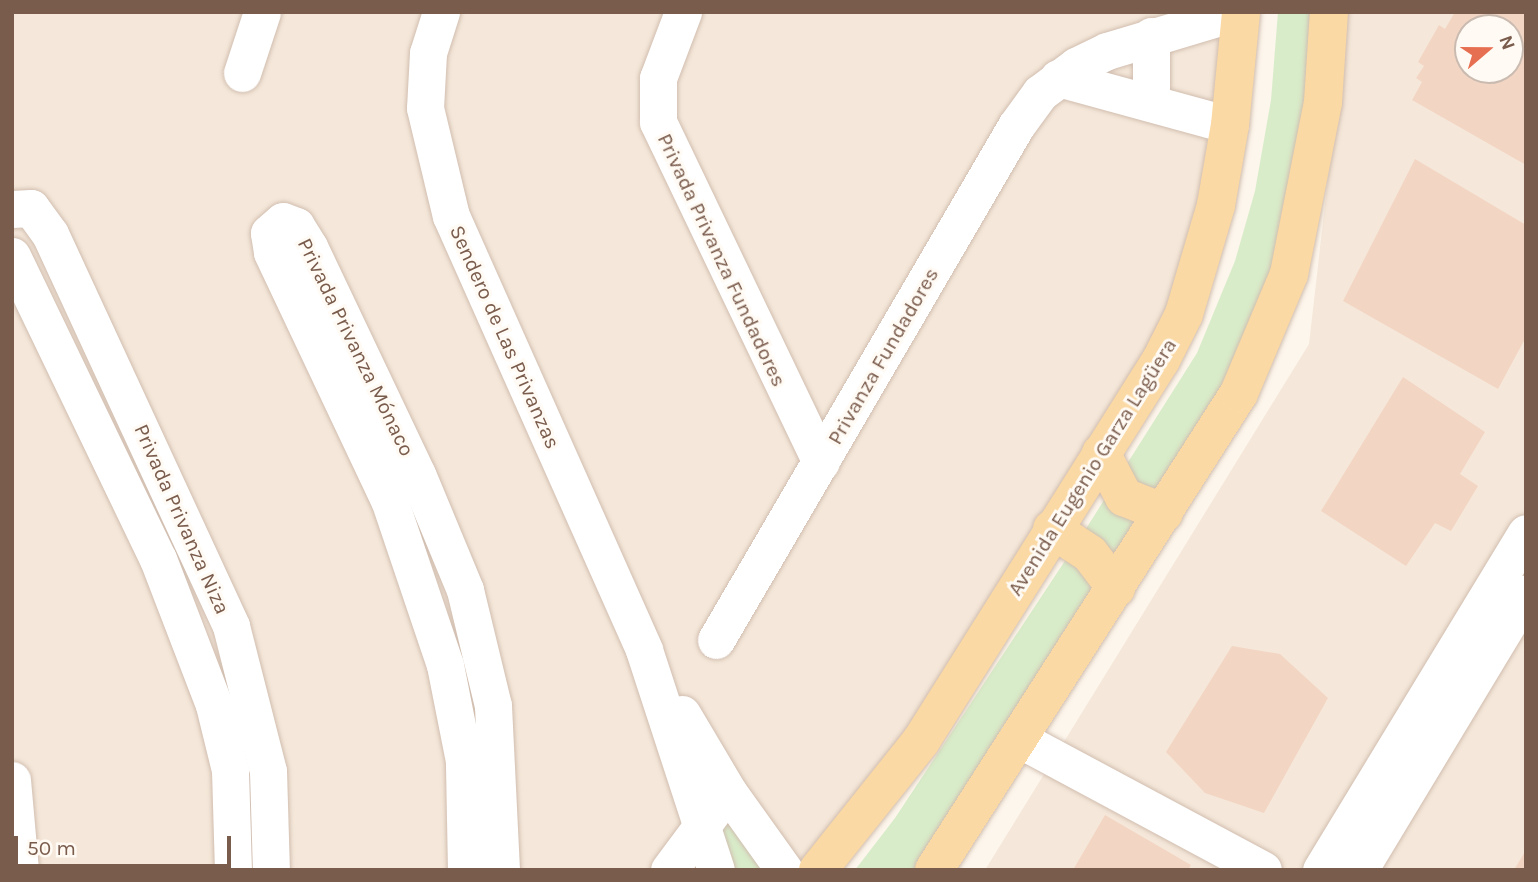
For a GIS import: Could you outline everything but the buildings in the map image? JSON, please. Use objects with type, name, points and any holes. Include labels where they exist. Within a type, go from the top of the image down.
[{"type":"main road","name":"Avenida Eugenio Garza Lagüera","points":[[818,870],[921,741],[1052,529],[1161,360],[1184,314],[1216,205],[1230,125],[1239,12]]},
{"type":"main road","points":[[934,870],[1239,393],[1289,275],[1323,102],[1329,12]]},
{"type":"main road","points":[[1101,453],[1125,498],[1164,513]]},
{"type":"main road","points":[[1052,529],[1090,554],[1115,588]]},
{"type":"street","points":[[242,73],[262,12]]},
{"type":"street","name":"Sendero de Las Privanzas","points":[[441,12],[428,53],[425,108],[450,216],[644,650],[716,870]]},
{"type":"street","name":"Privada Privanza Fundadores","points":[[683,12],[658,78],[658,122],[821,462]]},
{"type":"street","name":"Privanza Fundadores","points":[[716,640],[1016,126],[1040,93],[1088,59],[1151,36],[1239,12]]},
{"type":"street","points":[[1151,36],[1151,100]]},
{"type":"street","points":[[1058,78],[1151,100],[1230,125]]},
{"type":"street","name":"Privada Privanza Niza","points":[[12,209],[23,206],[38,215],[116,376],[230,626],[268,771],[271,870]]},
{"type":"street","name":"Privada Privanza Mónaco","points":[[466,870],[464,761],[426,602],[376,470],[272,252],[269,233],[278,223],[296,226],[309,247],[417,474],[465,590],[493,706],[501,870]]},
{"type":"street","name":"Privada Privanza Niza","points":[[12,256],[80,392],[191,642],[214,705],[230,770],[233,870]]},
{"type":"street","points":[[80,392],[116,376]]},
{"type":"street","points":[[1321,870],[1526,533]]},
{"type":"street","points":[[426,602],[465,590]]},
{"type":"street","points":[[1359,870],[1526,593]]},
{"type":"street","points":[[191,642],[230,626]]},
{"type":"street","name":"Sendero de Las Privanzas","points":[[644,650],[729,793],[784,870]]},
{"type":"street","points":[[1017,737],[1262,870]]},
{"type":"street","points":[[12,780],[20,870]]},
{"type":"street","points":[[669,870],[729,793]]},
{"type":"shaded area","points":[[12,12],[1248,12],[1167,363],[814,870],[12,870]]},
{"type":"shaded area","points":[[1347,12],[1526,12],[1526,870],[985,870],[1309,344]]},
{"type":"green space","points":[[1278,12],[1319,12],[1299,197],[1234,375],[915,870],[855,870],[895,818],[1082,535],[1197,353],[1235,261],[1255,191],[1271,100]]},
{"type":"green space","points":[[729,819],[766,870],[732,870],[717,821]]}]
